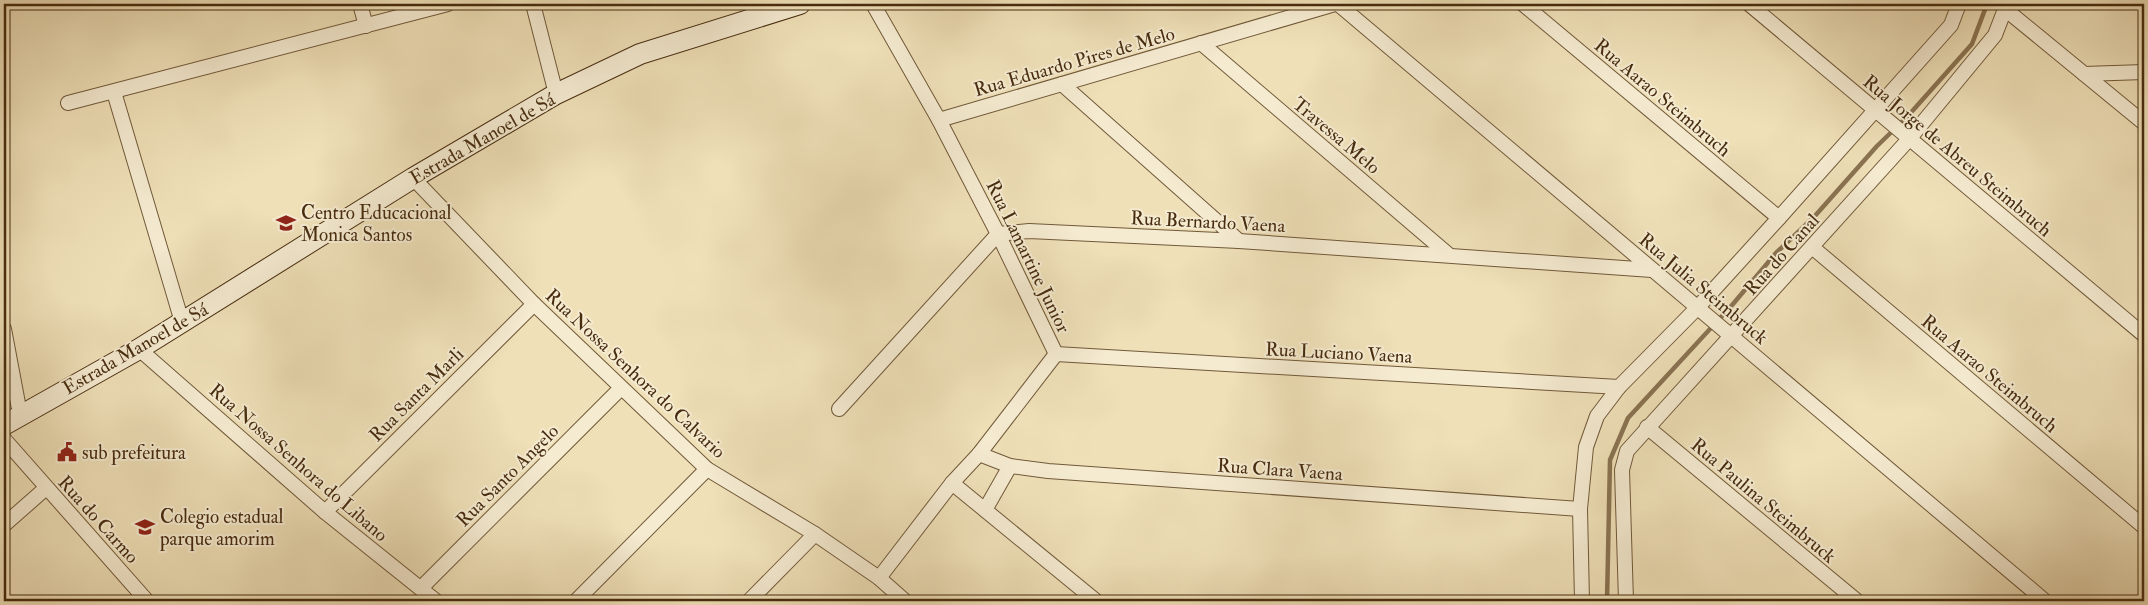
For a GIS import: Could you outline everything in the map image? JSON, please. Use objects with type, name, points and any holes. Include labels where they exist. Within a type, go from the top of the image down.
[{"type":"main road","name":"Estrada Manoel de Sá","points":[[12,420],[140,349],[413,178],[556,94],[640,54],[800,4]]},
{"type":"street","points":[[360,4],[366,26]]},
{"type":"street","points":[[68,104],[448,4]]},
{"type":"street","points":[[533,4],[556,94]]},
{"type":"street","name":"Rua Lamartine Junior","points":[[873,4],[939,120],[998,234],[1056,354],[979,454],[952,483],[878,578]]},
{"type":"street","name":"Rua Eduardo Pires de Melo","points":[[939,120],[1336,4]]},
{"type":"street","name":"Rua Julia Steimbruck","points":[[1336,4],[1652,270],[1730,333],[2045,601]]},
{"type":"street","name":"Rua Aarao Steimbruch","points":[[1524,4],[1779,218]]},
{"type":"street","name":"Rua Jorge de Abreu Steimbruch","points":[[1749,4],[2144,335]]},
{"type":"street","name":"Rua do Canal","points":[[1582,601],[1580,509],[1586,447],[1597,416],[1619,387],[1701,309],[1779,218],[1877,112],[1951,25],[1959,4]]},
{"type":"street","points":[[2005,7],[2144,123]]},
{"type":"street","name":"Rua do Canal","points":[[1626,601],[1622,470],[1627,451],[1730,333],[1812,247],[1995,34],[2005,7]]},
{"type":"street","name":"Travessa Melo","points":[[1201,43],[1449,255]]},
{"type":"street","points":[[2084,74],[2144,72]]},
{"type":"street","points":[[1062,84],[1239,240]]},
{"type":"street","points":[[114,92],[182,322]]},
{"type":"street","name":"Rua Nossa Senhora do Calvario","points":[[413,178],[534,304],[707,469],[815,534],[878,578],[905,601]]},
{"type":"street","name":"Rua Bernardo Vaena","points":[[998,234],[1029,231],[1239,240],[1652,270]]},
{"type":"street","points":[[839,409],[998,234]]},
{"type":"street","name":"Rua Aarao Steimbruch","points":[[1812,247],[2144,527]]},
{"type":"street","name":"Rua Santa Marli","points":[[325,512],[534,304]]},
{"type":"street","points":[[4,329],[12,420]]},
{"type":"street","name":"Rua Nossa Senhora do Libano","points":[[140,349],[325,512],[436,601]]},
{"type":"street","name":"Rua Luciano Vaena","points":[[1056,354],[1619,387]]},
{"type":"street","name":"Rua Santo Angelo","points":[[421,588],[621,388]]},
{"type":"street","name":"Rua Paulina Steimbruck","points":[[1647,427],[1857,601]]},
{"type":"street","name":"Rua do Carmo","points":[[4,439],[147,601]]},
{"type":"street","name":"Rua Clara Vaena","points":[[979,454],[1010,466],[1067,472],[1580,509]]},
{"type":"street","points":[[985,510],[1010,466]]},
{"type":"street","points":[[576,601],[707,469]]},
{"type":"street","points":[[952,483],[1097,601]]},
{"type":"street","points":[[4,525],[46,488]]},
{"type":"street","points":[[749,601],[815,534]]},
{"type":"waterway","points":[[1607,601],[1610,460],[1628,418],[1733,304],[1776,253],[1814,217],[1972,44],[1987,4]]},
{"type":"place","name":"Centro Educacional Monica Santos","points":[[286,223]]},
{"type":"place","name":"sub prefeitura","points":[[67,452]]},
{"type":"place","name":"Colegio estadual parque amorim","points":[[145,527]]}]
